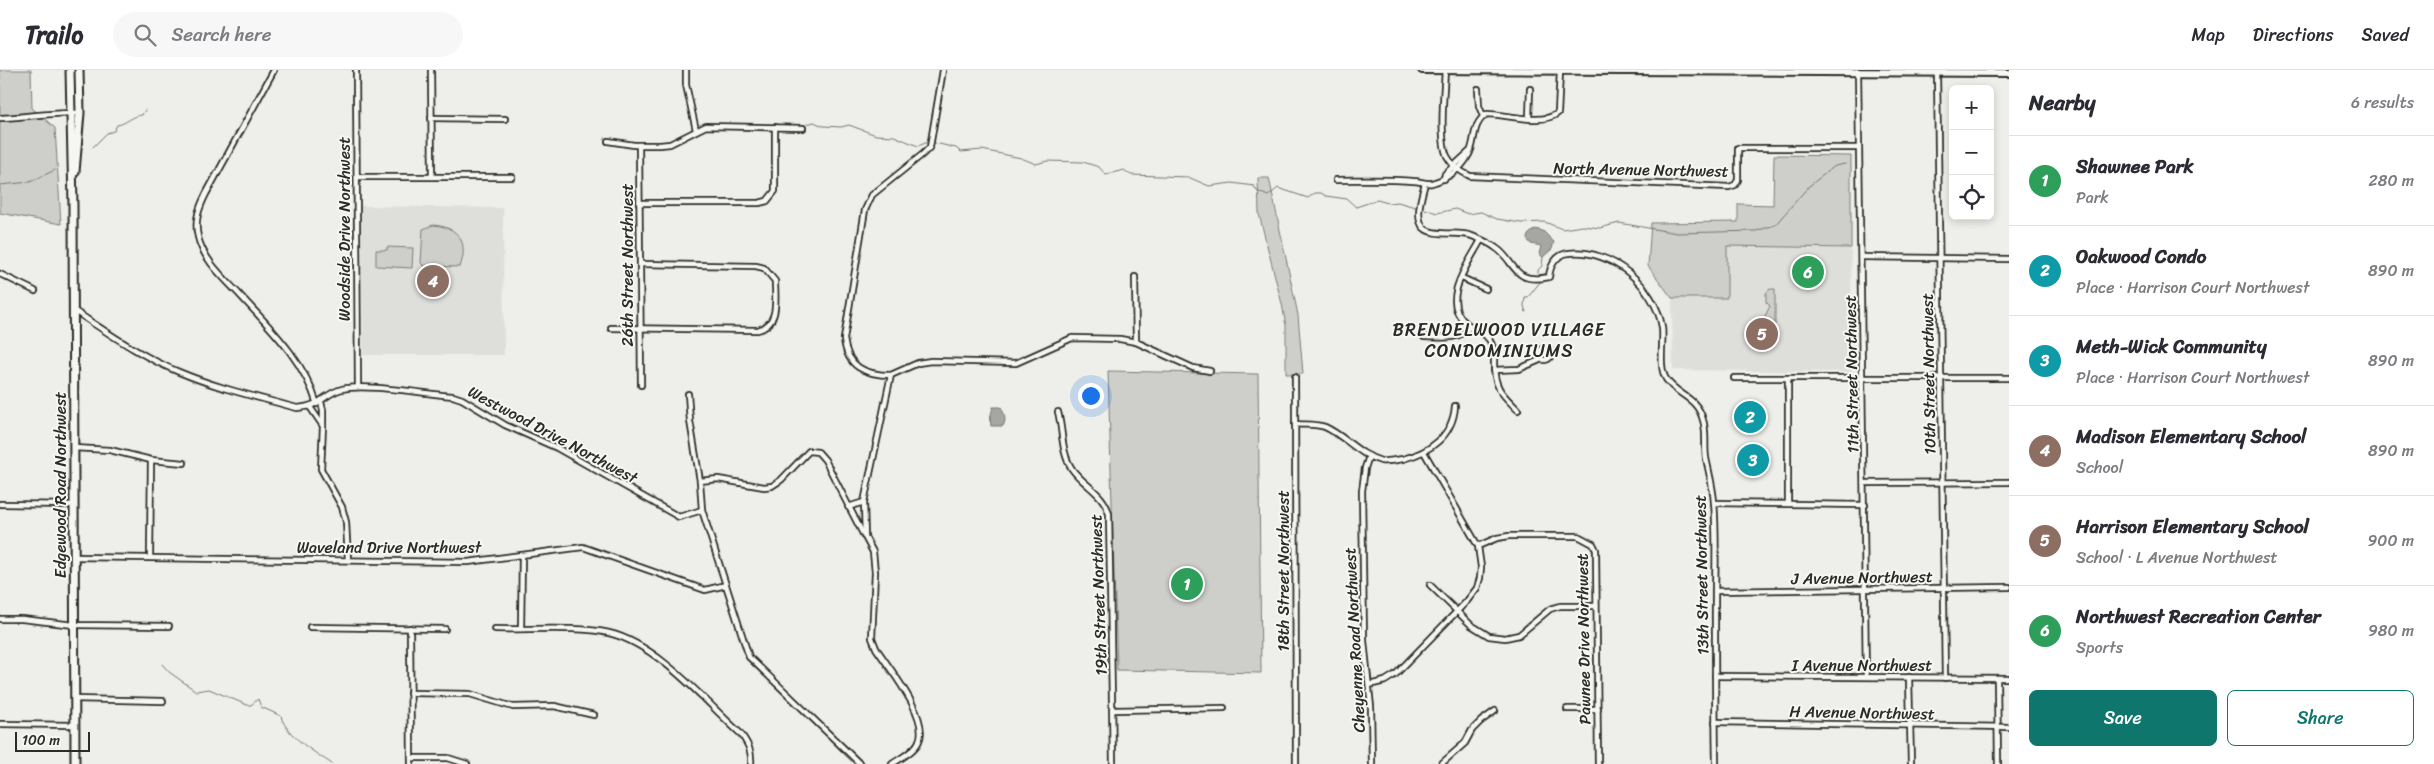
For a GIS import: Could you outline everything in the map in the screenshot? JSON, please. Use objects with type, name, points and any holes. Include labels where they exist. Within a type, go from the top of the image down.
[{"type":"main road","name":"Edgewood Road Northwest","points":[[70,70],[73,205],[75,764]]},
{"type":"main road","name":"Edgewood Road Northwest","points":[[73,205],[80,113],[79,70]]},
{"type":"street","points":[[274,70],[198,211],[196,224],[198,238],[207,257],[285,343],[302,368],[323,410],[321,469],[342,507],[347,529],[348,560]]},
{"type":"street","name":"Woodside Drive Northwest","points":[[356,70],[358,387]]},
{"type":"street","points":[[431,70],[432,177]]},
{"type":"street","points":[[686,70],[686,85],[696,130]]},
{"type":"street","points":[[943,70],[930,146],[923,154],[872,195],[865,210],[844,339],[845,351],[858,367],[878,375],[892,375],[918,363],[931,361],[1016,363],[1072,338],[1136,342],[1192,368],[1210,372]]},
{"type":"street","points":[[1422,70],[1937,71],[2009,73]]},
{"type":"street","points":[[1445,70],[1444,139],[1446,155],[1455,167]]},
{"type":"street","points":[[1336,180],[1413,181],[1424,183],[1444,179],[1445,174],[1455,167],[1474,145],[1474,129],[1483,116],[1495,114],[1511,118],[1548,118],[1558,113],[1560,71]]},
{"type":"street","name":"11th Street Northwest","points":[[1858,71],[1867,589],[1866,677]]},
{"type":"street","name":"10th Street Northwest","points":[[1937,71],[1945,678]]},
{"type":"street","points":[[1478,89],[1479,106],[1483,116]]},
{"type":"street","points":[[1529,118],[1530,89]]},
{"type":"street","points":[[0,118],[39,116],[53,112],[80,113]]},
{"type":"street","points":[[431,118],[505,119]]},
{"type":"street","points":[[608,141],[639,145],[670,144],[706,126],[803,128]]},
{"type":"street","points":[[639,203],[759,203],[767,201],[773,194],[775,128]]},
{"type":"street","name":"26th Street Northwest","points":[[639,145],[640,385]]},
{"type":"street","name":"North Avenue Northwest","points":[[1455,167],[1462,173],[1478,177],[1729,186],[1735,185],[1738,180],[1738,148],[1859,148]]},
{"type":"street","points":[[356,177],[512,177]]},
{"type":"street","points":[[1424,183],[1420,212],[1421,223],[1425,229],[1431,232],[1471,235],[1481,240],[1454,296],[1455,305],[1459,315],[1471,326],[1481,331],[1493,346],[1495,382],[1501,393],[1518,410]]},
{"type":"street","name":"13th Street Northwest","points":[[1481,240],[1496,247],[1504,254],[1514,270],[1522,275],[1549,277],[1553,263],[1557,258],[1567,253],[1579,253],[1601,258],[1621,267],[1649,295],[1661,324],[1664,341],[1663,371],[1665,378],[1695,402],[1703,420],[1706,455],[1714,503],[1716,764]]},
{"type":"street","points":[[1861,257],[2009,259]]},
{"type":"street","points":[[611,328],[758,330],[770,323],[774,317],[776,300],[775,281],[764,268],[756,266],[640,264]]},
{"type":"street","points":[[0,274],[35,291]]},
{"type":"street","points":[[1135,277],[1136,342]]},
{"type":"street","points":[[1462,278],[1486,289]]},
{"type":"street","name":"Westwood Drive Northwest","points":[[73,309],[122,341],[178,372],[211,384],[297,408],[310,407],[340,390],[358,387],[453,396],[505,425],[557,448],[679,517],[702,510]]},
{"type":"street","points":[[1424,337],[1456,337],[1466,334],[1471,326]]},
{"type":"street","points":[[1494,370],[1519,369],[1542,359]]},
{"type":"street","points":[[865,537],[864,502],[892,375]]},
{"type":"street","name":"18th Street Northwest","points":[[1295,377],[1296,764]]},
{"type":"street","points":[[1734,378],[2009,378]]},
{"type":"street","points":[[1788,378],[1788,504]]},
{"type":"street","points":[[688,394],[702,510],[749,657],[860,764]]},
{"type":"street","points":[[1295,424],[1324,426],[1370,456],[1382,461],[1396,460],[1424,452],[1446,434],[1453,422],[1456,406]]},
{"type":"street","points":[[310,407],[323,426]]},
{"type":"street","name":"19th Street Northwest","points":[[1058,412],[1062,425],[1064,447],[1071,468],[1105,502],[1109,514],[1114,710],[1113,764]]},
{"type":"street","points":[[74,448],[110,450],[151,460],[184,463]]},
{"type":"street","points":[[700,481],[718,479],[764,487],[772,486],[781,480],[809,451],[821,454],[873,552],[875,572],[872,638],[876,648],[913,706],[922,730],[919,742],[892,764]]},
{"type":"street","points":[[1369,685],[1386,681],[1396,674],[1458,612],[1477,588],[1481,567],[1478,546],[1424,452]]},
{"type":"street","name":"Cheyenne Road Northwest","points":[[1370,456],[1365,468],[1362,491],[1364,641],[1369,685],[1372,764]]},
{"type":"street","points":[[150,557],[151,460]]},
{"type":"street","points":[[1865,483],[2009,482]]},
{"type":"street","points":[[848,507],[864,502]]},
{"type":"street","points":[[1714,503],[1865,505]]},
{"type":"street","points":[[0,504],[74,505]]},
{"type":"street","name":"Pawnee Drive Northwest","points":[[1478,546],[1497,538],[1509,536],[1578,536],[1586,538],[1593,544],[1596,550],[1598,764]]},
{"type":"street","name":"Waveland Drive Northwest","points":[[74,557],[468,562],[583,547],[705,590],[726,585]]},
{"type":"street","points":[[522,555],[522,629]]},
{"type":"street","points":[[1430,585],[1478,631],[1489,636],[1505,638],[1519,635],[1550,610],[1560,606],[1596,606]]},
{"type":"street","name":"J Avenue Northwest","points":[[1715,591],[2009,587]]},
{"type":"street","points":[[0,619],[74,625],[169,626]]},
{"type":"street","points":[[310,628],[445,629]]},
{"type":"street","points":[[410,628],[410,764]]},
{"type":"street","points":[[495,629],[609,633],[645,649],[660,659],[741,734],[748,744],[752,755],[752,764]]},
{"type":"street","name":"I Avenue Northwest","points":[[1715,676],[2009,678]]},
{"type":"street","points":[[1909,678],[1910,764]]},
{"type":"street","points":[[1998,678],[1998,764]]},
{"type":"street","points":[[410,693],[470,694],[513,707],[554,706],[594,715]]},
{"type":"street","points":[[74,699],[163,701]]},
{"type":"street","points":[[1114,710],[1224,708]]},
{"type":"street","points":[[1567,709],[1598,710]]},
{"type":"street","points":[[1441,764],[1465,743],[1472,730],[1481,721],[1495,711]]},
{"type":"street","name":"H Avenue Northwest","points":[[1715,722],[2009,727]]},
{"type":"street","points":[[0,724],[74,725]]},
{"type":"street","points":[[410,758],[448,758],[467,764]]},
{"type":"shaded area","points":[[0,70],[31,70],[32,108],[55,128],[61,224],[0,213]]},
{"type":"shaded area","points":[[1774,155],[1851,156],[1851,248],[1727,246],[1727,298],[1672,298],[1648,266],[1651,223],[1738,222],[1738,204],[1773,205]]},
{"type":"shaded area","points":[[1258,178],[1269,178],[1298,315],[1303,374],[1286,374],[1286,326],[1259,214]]},
{"type":"shaded area","points":[[361,206],[503,208],[504,355],[363,355]]},
{"type":"shaded area","points":[[433,225],[449,229],[460,237],[463,250],[460,267],[424,266],[421,263],[423,229]]},
{"type":"shaded area","points":[[1535,229],[1543,231],[1554,242],[1552,249],[1543,257],[1539,254],[1541,246],[1531,244],[1527,239],[1528,235]]},
{"type":"shaded area","points":[[1727,246],[1851,248],[1852,372],[1673,370],[1672,298],[1726,298]]},
{"type":"shaded area","points":[[387,247],[413,248],[412,268],[376,266],[376,250],[387,250]]},
{"type":"shaded area","points":[[1770,289],[1775,289],[1775,325],[1769,325],[1763,320],[1770,306],[1766,302],[1766,293]]},
{"type":"shaded area","points":[[1108,371],[1258,374],[1261,673],[1117,670]]},
{"type":"shaded area","points":[[993,407],[1001,407],[1005,419],[1003,426],[991,426],[990,418]]},
{"type":"waterway","points":[[93,147],[107,133],[114,131],[117,125],[142,115],[145,110]]},
{"type":"waterway","points":[[807,124],[814,122],[823,126],[841,127],[849,125],[876,135],[894,136],[918,146],[928,142]]},
{"type":"waterway","points":[[935,143],[956,148],[961,152],[982,150],[1021,158],[1036,164],[1047,161],[1083,162],[1099,167],[1106,175],[1124,170],[1131,175],[1188,177],[1209,186],[1232,183],[1254,186],[1257,191],[1268,196],[1278,188],[1308,198],[1315,193],[1321,193],[1326,196],[1347,199],[1356,207],[1377,200],[1388,203],[1398,202],[1415,207]]},
{"type":"waterway","points":[[1425,209],[1437,213],[1455,209],[1468,214],[1481,212],[1497,219],[1521,223],[1545,222],[1562,229],[1583,226],[1600,228],[1619,223],[1677,233],[1756,231],[1775,225],[1809,186],[1835,166],[1845,164]]},
{"type":"waterway","points":[[0,185],[30,182],[55,170]]},
{"type":"waterway","points":[[1538,273],[1542,266],[1543,257]]},
{"type":"waterway","points":[[1526,312],[1524,306],[1525,297],[1528,297],[1541,281]]},
{"type":"waterway","points":[[162,664],[169,672],[196,691],[209,689],[247,705],[251,705],[258,699],[261,707],[281,716],[295,737],[332,764]]},
{"type":"place","name":"Northwest Recreation Center","points":[[1808,272]]},
{"type":"place","name":"Madison Elementary School","points":[[433,281]]},
{"type":"place","name":"Harrison Elementary School","points":[[1762,334]]},
{"type":"place","name":"Oakwood Condo","points":[[1750,417]]},
{"type":"place","name":"Meth-Wick Community","points":[[1753,460]]},
{"type":"place","name":"Shawnee Park","points":[[1187,584]]},
{"type":"district","name":"BRENDELWOOD VILLAGE CONDOMINIUMS","points":[[1499,340]]}]
